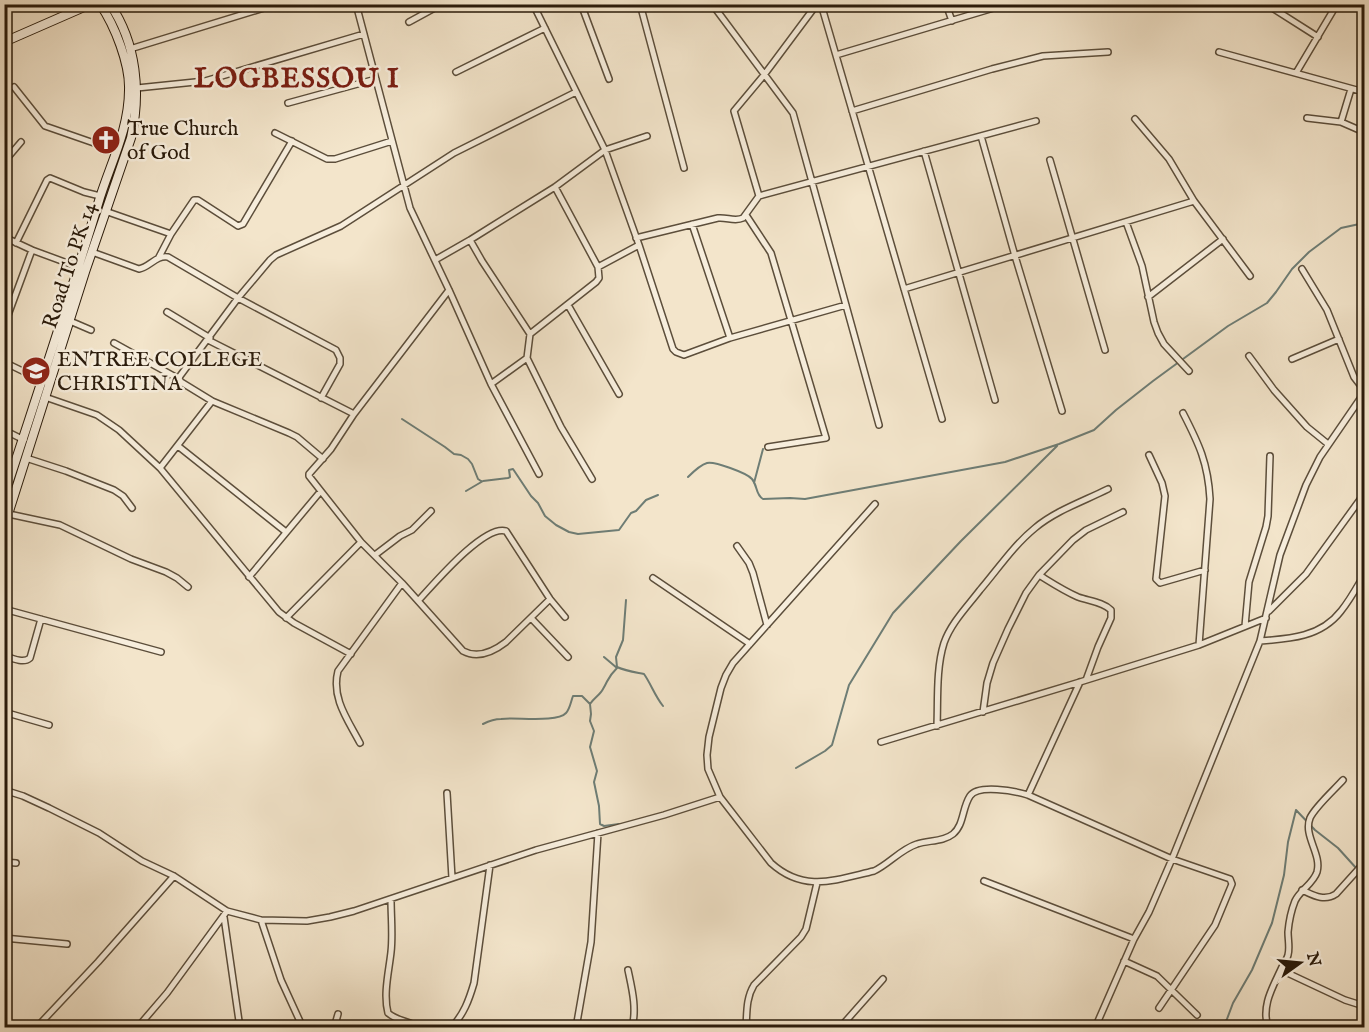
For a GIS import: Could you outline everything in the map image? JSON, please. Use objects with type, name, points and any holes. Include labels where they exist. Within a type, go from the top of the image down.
[{"type":"main road","points":[[4,42],[91,4]]},
{"type":"main road","points":[[100,4],[112,14]]},
{"type":"main road","points":[[110,4],[112,14]]},
{"type":"main road","name":"Road To PK 14","points":[[5,493],[45,382],[70,321],[135,120],[137,88],[135,69],[121,25],[112,14]]},
{"type":"main road","name":"Road To PK 14","points":[[4,527],[45,397],[45,382],[78,267],[117,151],[126,116],[129,87],[112,14]]},
{"type":"street","points":[[130,49],[277,4]]},
{"type":"street","points":[[356,4],[410,208],[491,384],[539,474]]},
{"type":"street","points":[[409,22],[442,4]]},
{"type":"street","points":[[535,4],[606,150]]},
{"type":"street","points":[[535,4],[574,80],[606,150],[676,352],[684,355],[730,338],[846,305]]},
{"type":"street","points":[[581,4],[609,79]]},
{"type":"street","points":[[640,4],[684,168]]},
{"type":"street","points":[[712,4],[793,113],[879,425]]},
{"type":"street","points":[[759,196],[734,111],[819,4]]},
{"type":"street","points":[[819,4],[869,166],[942,419]]},
{"type":"street","points":[[946,4],[952,21]]},
{"type":"street","points":[[836,55],[1007,4]]},
{"type":"street","points":[[1266,4],[1318,37]]},
{"type":"street","points":[[1296,74],[1337,4]]},
{"type":"street","points":[[456,72],[545,28]]},
{"type":"street","points":[[137,88],[205,81],[364,34]]},
{"type":"street","points":[[852,111],[1043,56],[1108,52]]},
{"type":"street","points":[[1219,52],[1365,92]]},
{"type":"street","points":[[288,103],[376,80]]},
{"type":"street","points":[[14,87],[45,126],[117,151]]},
{"type":"street","points":[[1341,122],[1351,89]]},
{"type":"street","points":[[179,379],[238,298],[276,255],[341,226],[454,153],[576,92]]},
{"type":"street","points":[[1307,118],[1341,122],[1365,132]]},
{"type":"street","points":[[1135,119],[1169,159],[1194,201],[1251,276]]},
{"type":"street","points":[[636,238],[723,217],[744,219],[759,196],[1036,121]]},
{"type":"street","points":[[275,132],[327,159],[335,159],[392,141]]},
{"type":"street","points":[[435,260],[555,187],[606,150],[647,136]]},
{"type":"street","points":[[981,136],[1062,411]]},
{"type":"street","points":[[92,252],[144,268],[159,257],[171,234],[194,200],[198,200],[238,226],[243,224],[292,141]]},
{"type":"street","points":[[4,162],[21,142]]},
{"type":"street","points":[[924,151],[995,400]]},
{"type":"street","points":[[1361,172],[1365,153]]},
{"type":"street","points":[[1050,160],[1105,350]]},
{"type":"street","points":[[16,243],[50,178],[100,196]]},
{"type":"street","points":[[530,334],[599,278],[598,267],[555,187]]},
{"type":"street","points":[[904,289],[1194,201]]},
{"type":"street","points":[[105,211],[171,234]]},
{"type":"street","points":[[746,215],[771,253],[826,438],[768,447]]},
{"type":"street","points":[[1126,222],[1142,266],[1158,333],[1164,344],[1189,371]]},
{"type":"street","points":[[692,224],[730,338]]},
{"type":"street","points":[[4,237],[78,267]]},
{"type":"street","points":[[1148,297],[1223,239]]},
{"type":"street","points":[[470,240],[530,334],[527,358],[561,427],[592,479]]},
{"type":"street","points":[[598,267],[639,244]]},
{"type":"street","points":[[4,326],[32,250]]},
{"type":"street","points":[[159,257],[168,257],[238,298],[336,350],[340,364],[321,398]]},
{"type":"street","points":[[1095,1028],[1134,939],[1149,912],[1260,641],[1280,555],[1312,470],[1365,391],[1351,371],[1327,310],[1302,269]]},
{"type":"street","points":[[449,290],[354,414],[332,449],[309,476],[361,542],[402,583],[462,651],[469,655],[484,654],[499,648],[550,599]]},
{"type":"street","points":[[567,305],[620,394]]},
{"type":"street","points":[[167,312],[209,339],[354,414]]},
{"type":"street","points":[[70,321],[91,330]]},
{"type":"street","points":[[1292,359],[1339,339]]},
{"type":"street","points":[[114,343],[179,379],[212,401],[297,437],[323,459]]},
{"type":"street","points":[[1250,356],[1274,390],[1307,427],[1328,444]]},
{"type":"street","points":[[491,384],[527,358]]},
{"type":"street","points":[[4,362],[45,382]]},
{"type":"street","points":[[45,397],[97,415],[119,430],[160,468],[249,577],[286,618],[351,654]]},
{"type":"street","points":[[160,468],[212,401]]},
{"type":"street","points":[[1183,413],[1198,442],[1209,478],[1210,499],[1199,645]]},
{"type":"street","points":[[4,430],[24,440]]},
{"type":"street","points":[[178,446],[286,532]]},
{"type":"street","points":[[1149,455],[1162,483],[1165,496],[1156,579],[1160,583],[1205,570]]},
{"type":"street","points":[[1245,626],[1249,582],[1268,516],[1270,456]]},
{"type":"street","points":[[26,458],[106,487],[123,496],[132,508]]},
{"type":"street","points":[[937,726],[940,663],[952,627],[966,607],[1006,558],[1036,527],[1108,489]]},
{"type":"street","points":[[249,577],[320,492]]},
{"type":"street","points":[[881,742],[1199,645],[1267,615],[1306,574],[1365,494]]},
{"type":"street","points":[[875,504],[733,663],[726,675],[709,738],[707,755],[708,769],[720,797],[771,863],[780,871],[789,876],[817,883],[874,871],[882,868],[909,847],[946,838],[958,828],[969,797],[974,792],[1006,789],[1028,795],[1172,858],[1230,879],[1232,884],[1215,925],[1159,1008]]},
{"type":"street","points":[[375,555],[412,530],[431,511]]},
{"type":"street","points":[[982,712],[993,663],[1022,602],[1039,575],[1086,530],[1123,512]]},
{"type":"street","points":[[7,513],[60,525],[131,559],[166,572],[188,587]]},
{"type":"street","points":[[418,601],[465,551],[497,530],[502,530],[506,531],[550,599],[565,616]]},
{"type":"street","points":[[286,618],[361,542]]},
{"type":"street","points":[[737,546],[753,573],[767,625]]},
{"type":"street","points":[[1028,795],[1111,618],[1111,610],[1107,606],[1080,598],[1039,575]]},
{"type":"street","points":[[1260,641],[1290,639],[1326,625],[1342,610],[1365,575]]},
{"type":"street","points":[[653,578],[750,644]]},
{"type":"street","points":[[360,743],[336,694],[335,682],[338,671],[402,583]]},
{"type":"street","points":[[4,609],[161,652]]},
{"type":"street","points":[[531,618],[568,657]]},
{"type":"street","points":[[4,656],[22,661],[30,658],[41,619]]},
{"type":"street","points":[[4,712],[49,725]]},
{"type":"street","points":[[1268,1028],[1266,1005],[1288,954],[1291,913],[1297,897],[1316,873],[1317,866],[1309,822],[1311,816],[1343,780]]},
{"type":"street","points":[[4,790],[49,807],[99,833],[142,861],[174,876],[225,914],[261,920],[308,921],[391,899],[536,850],[720,797]]},
{"type":"street","points":[[447,793],[452,878]]},
{"type":"street","points":[[576,1028],[591,942],[598,833]]},
{"type":"street","points":[[4,862],[16,863]]},
{"type":"street","points":[[1302,890],[1317,897],[1332,897],[1365,863]]},
{"type":"street","points":[[451,1028],[463,1014],[474,983],[490,865]]},
{"type":"street","points":[[36,1028],[174,876]]},
{"type":"street","points":[[984,881],[1134,939]]},
{"type":"street","points":[[746,1028],[747,1000],[750,992],[806,929],[817,883]]},
{"type":"street","points":[[391,899],[387,1013],[420,1028]]},
{"type":"street","points":[[137,1028],[167,993],[225,914]]},
{"type":"street","points":[[225,914],[240,1028]]},
{"type":"street","points":[[261,920],[281,980],[303,1028]]},
{"type":"street","points":[[4,938],[67,944]]},
{"type":"street","points":[[1124,961],[1157,976],[1197,1015]]},
{"type":"street","points":[[628,970],[634,1005],[632,1028]]},
{"type":"street","points":[[1281,970],[1345,1000],[1365,1006]]},
{"type":"street","points":[[842,1028],[883,979]]},
{"type":"street","points":[[334,1028],[338,1014]]},
{"type":"waterway","points":[[688,477],[704,464],[711,463],[737,471],[752,479],[763,499],[805,499],[1005,462],[1059,444],[1094,430],[1153,381],[1228,326],[1267,303],[1292,269],[1309,252],[1341,228],[1364,223]]},
{"type":"waterway","points":[[402,419],[454,454],[468,459],[481,481]]},
{"type":"waterway","points":[[796,768],[832,745],[849,685],[893,613],[961,541],[1057,446]]},
{"type":"waterway","points":[[754,483],[763,449]]},
{"type":"waterway","points":[[466,491],[483,481],[508,478],[510,477],[509,470],[513,469],[545,516],[556,525],[578,534],[619,530],[631,513],[646,500],[658,495]]},
{"type":"waterway","points":[[626,600],[623,640],[616,657],[617,667],[644,674],[663,706]]},
{"type":"waterway","points":[[590,704],[602,691],[617,668],[604,657]]},
{"type":"waterway","points":[[483,724],[499,719],[554,718],[566,713],[573,696],[582,696],[590,704],[590,721],[594,731],[590,747],[597,771],[594,782],[600,824],[604,826],[619,824]]},
{"type":"waterway","points":[[1296,810],[1364,875]]},
{"type":"waterway","points":[[1221,1028],[1252,970],[1272,923],[1296,810]]},
{"type":"place","name":"True Church of God","points":[[106,140]]},
{"type":"place","name":"ENTREE COLLEGE CHRISTINA","points":[[36,371]]},
{"type":"district","name":"LOGBESSOU I","points":[[297,78]]}]
